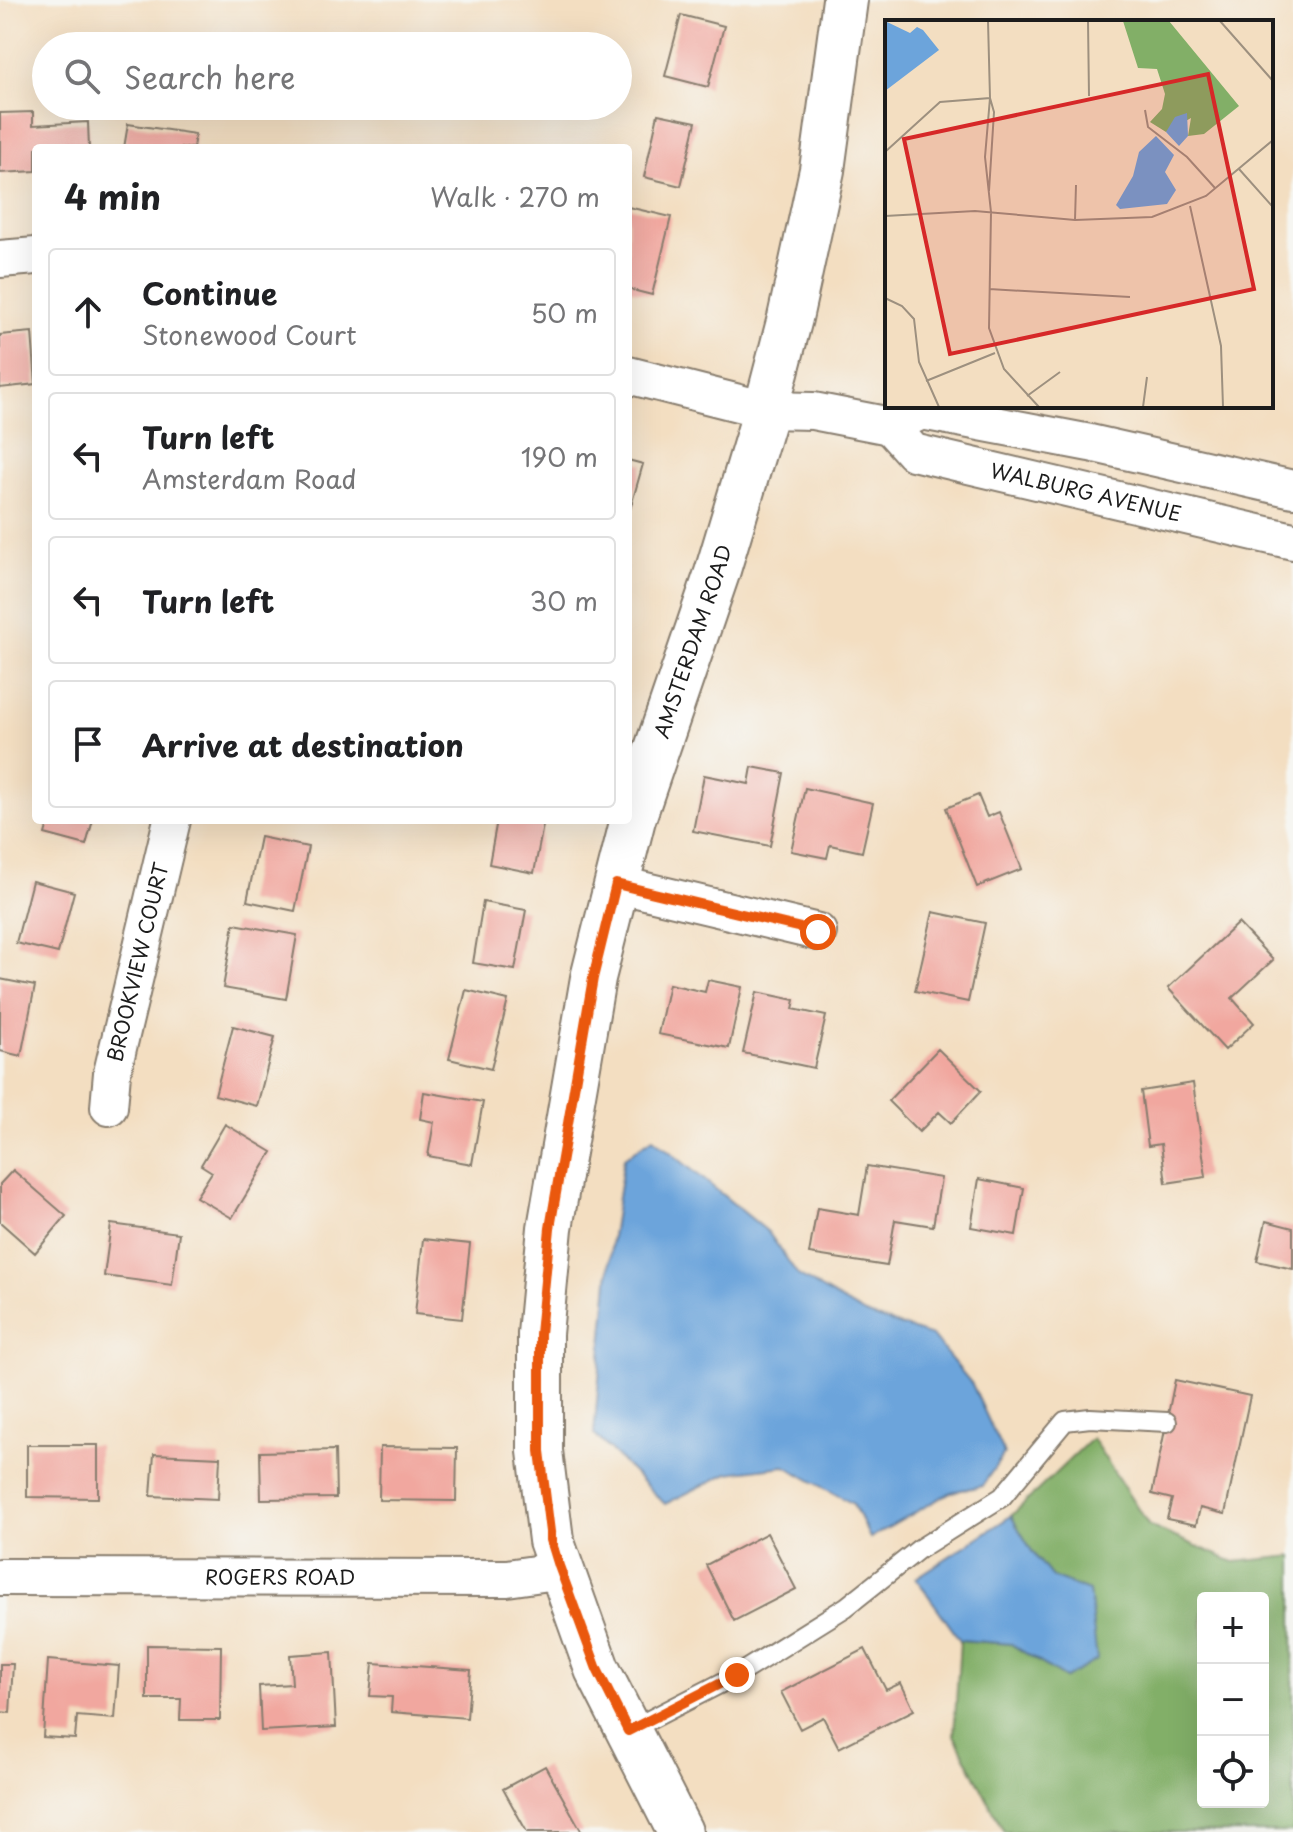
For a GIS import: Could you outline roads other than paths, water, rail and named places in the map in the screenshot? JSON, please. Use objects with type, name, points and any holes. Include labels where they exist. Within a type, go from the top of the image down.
[{"type":"main road","name":"AMSTERDAM ROAD","points":[[632,823],[717,573],[790,318],[822,170],[845,0]]},
{"type":"main road","name":"AMSTERDAM ROAD","points":[[632,824],[593,978],[550,1228],[540,1334],[540,1451],[551,1540],[559,1566],[597,1669],[680,1832]]},
{"type":"street","points":[[0,259],[32,256]]},
{"type":"street","points":[[632,376],[766,410],[813,411],[890,426],[922,411],[1293,489]]},
{"type":"street","name":"WALBURG AVENUE","points":[[890,426],[913,452],[1293,541]]},
{"type":"street","points":[[1108,498],[1119,450]]},
{"type":"street","name":"BROOKVIEW COURT","points":[[109,1107],[112,1073],[171,824]]},
{"type":"street","points":[[616,884],[818,932]]},
{"type":"street","name":"ROGERS ROAD","points":[[0,1577],[507,1578],[542,1573],[559,1566]]},
{"type":"lane","points":[[628,1731],[737,1675],[846,1607],[919,1549],[1002,1497],[1065,1421],[1090,1418],[1167,1422]]},
{"type":"water","points":[[653,1138],[768,1232],[798,1275],[865,1314],[932,1336],[972,1384],[1004,1454],[982,1486],[951,1492],[870,1538],[853,1504],[785,1466],[728,1473],[665,1504],[594,1434],[612,1236],[624,1158]]},
{"type":"water","points":[[1011,1516],[1052,1577],[1089,1591],[1097,1660],[1065,1678],[1011,1644],[960,1640],[916,1578]]}]
